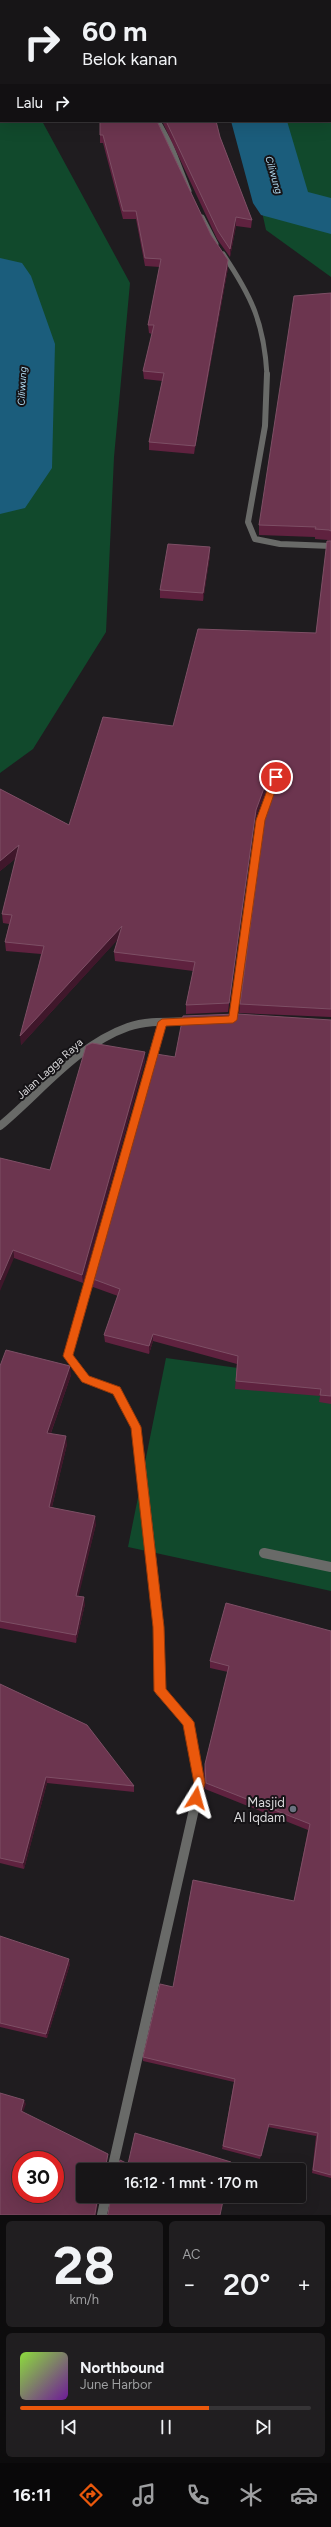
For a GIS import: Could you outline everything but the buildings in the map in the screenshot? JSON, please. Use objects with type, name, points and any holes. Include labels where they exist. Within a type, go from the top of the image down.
[{"type":"street","points":[[159,122],[171,145],[194,200]]},
{"type":"street","points":[[200,214],[214,241],[242,282],[261,328],[268,381],[262,451],[248,522],[250,532],[255,539],[266,542],[331,546]]},
{"type":"street","points":[[233,1020],[260,820],[276,777]]},
{"type":"street","name":"Jalan Lagga Raya","points":[[0,1126],[17,1114],[83,1052],[114,1033],[152,1022],[202,1021]]},
{"type":"street","points":[[114,2163],[200,1783],[188,1722],[160,1691],[159,1627],[136,1427],[117,1390],[86,1379],[68,1356],[162,1022]]},
{"type":"street","points":[[264,1552],[331,1567]]},
{"type":"street","points":[[102,2215],[105,2203]]},
{"type":"green space","points":[[0,122],[43,122],[130,283],[114,457],[106,632],[33,749],[0,773]]},
{"type":"green space","points":[[242,122],[331,122],[331,277],[266,230]]},
{"type":"green space","points":[[166,1358],[331,1381],[331,1591],[128,1547]]},
{"type":"waterway","name":"Ciliwung","points":[[259,122],[282,203],[331,216]]},
{"type":"waterway","name":"Ciliwung","points":[[0,276],[23,344],[18,468],[0,493]]},
{"type":"place","name":"Masjid Al Iqdam","points":[[293,1809]]},
{"type":"route","points":[[196,1798],[200,1783],[188,1722],[160,1691],[159,1627],[136,1427],[117,1390],[86,1379],[68,1356],[162,1022],[233,1020],[260,820],[276,777]]}]
